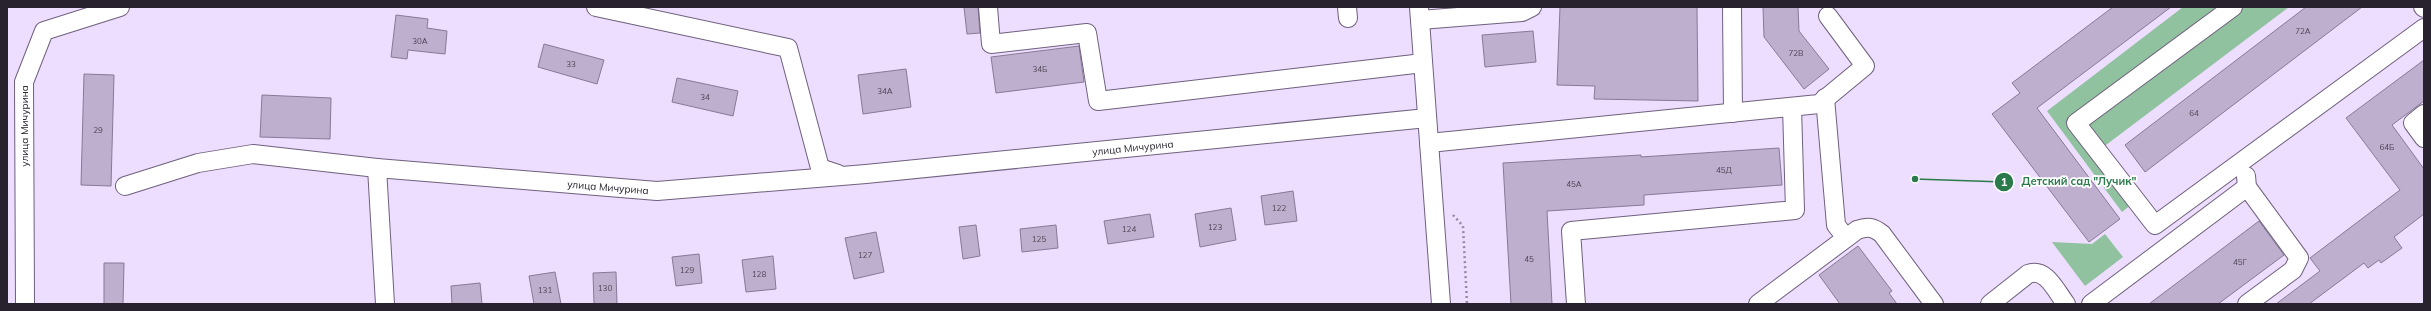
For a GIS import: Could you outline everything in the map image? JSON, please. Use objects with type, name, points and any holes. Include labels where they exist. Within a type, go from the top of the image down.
[{"type":"street","name":"улица Мичурина","points":[[25,304],[24,82],[44,31],[120,7]]},
{"type":"street","name":"улица Мичурина","points":[[596,7],[788,48],[820,168],[839,174]]},
{"type":"street","points":[[988,7],[991,44],[1087,33],[1098,101],[1423,63]]},
{"type":"street","points":[[1441,304],[1419,14],[1458,12],[1522,12],[1532,7]]},
{"type":"street","points":[[1732,7],[1733,113]]},
{"type":"street","points":[[2233,7],[2076,123],[2155,225],[2424,28]]},
{"type":"street","points":[[1429,143],[1819,104],[1865,66],[1832,10]]},
{"type":"street","points":[[1825,98],[1836,225],[1846,238]]},
{"type":"street","points":[[1576,304],[1571,231],[1795,210],[1792,107]]},
{"type":"street","points":[[2424,114],[2413,123],[2424,138]]},
{"type":"street","name":"улица Мичурина","points":[[125,186],[198,163],[253,154],[377,168],[657,191],[839,174],[866,174],[1427,118]]},
{"type":"street","points":[[2237,164],[2246,176],[2247,187],[2299,258],[2293,270],[2247,304]]},
{"type":"street","points":[[377,168],[385,304]]},
{"type":"street","points":[[2091,304],[2247,187]]},
{"type":"street","points":[[1758,304],[1857,230],[1866,227],[1875,228],[1882,234],[1934,304]]},
{"type":"street","points":[[1990,304],[2028,274],[2034,272],[2041,273],[2046,277],[2066,304]]},
{"type":"green space","points":[[2183,7],[2289,7],[2098,151],[2136,201],[2122,212],[2047,111]]},
{"type":"green space","points":[[2105,234],[2123,257],[2085,286],[2052,242],[2092,244]]},
{"type":"building","points":[[964,7],[978,7],[980,33],[967,34]]},
{"type":"building","points":[[1560,7],[1697,7],[1698,101],[1594,99],[1595,86],[1557,85]]},
{"type":"building","points":[[1763,7],[1798,7],[1799,31],[1829,69],[1804,89],[1764,37]]},
{"type":"building","points":[[2113,7],[2171,7],[2037,108],[2120,219],[2089,242],[1992,114],[2020,93],[2012,83]]},
{"type":"building","points":[[2306,7],[2362,7],[2145,172],[2125,145]]},
{"type":"building","points":[[396,15],[428,19],[427,28],[447,31],[445,54],[408,50],[407,59],[391,57]]},
{"type":"building","points":[[1533,31],[1536,62],[1485,67],[1482,35]]},
{"type":"building","points":[[544,44],[604,60],[597,84],[538,67]]},
{"type":"building","points":[[1079,46],[1084,82],[996,93],[991,57]]},
{"type":"building","points":[[2424,60],[2424,101],[2392,125],[2424,169],[2424,214],[2394,237],[2402,248],[2381,263],[2379,260],[2368,268],[2364,263],[2309,304],[2276,304],[2320,271],[2310,258],[2400,190],[2346,118]]},
{"type":"building","points":[[906,69],[911,107],[863,114],[858,75]]},
{"type":"building","points":[[84,74],[114,75],[111,186],[81,185]]},
{"type":"building","points":[[677,78],[738,91],[733,116],[672,102]]},
{"type":"building","points":[[262,95],[331,98],[330,139],[260,137]]},
{"type":"building","points":[[1779,148],[1782,185],[1644,195],[1644,205],[1547,211],[1552,304],[1511,304],[1503,163],[1641,155],[1641,157]]},
{"type":"building","points":[[1293,191],[1297,221],[1265,225],[1261,196]]},
{"type":"building","points":[[1231,208],[1236,240],[1200,247],[1195,214]]},
{"type":"building","points":[[1150,214],[1154,237],[1108,244],[1104,221]]},
{"type":"building","points":[[2259,221],[2284,255],[2218,304],[2149,304]]},
{"type":"building","points":[[976,225],[980,256],[963,259],[959,227]]},
{"type":"building","points":[[1056,225],[1058,248],[1022,252],[1020,229]]},
{"type":"building","points":[[876,232],[884,272],[854,279],[845,238]]},
{"type":"building","points":[[1858,246],[1892,291],[1889,293],[1897,304],[1840,304],[1819,275]]},
{"type":"building","points":[[699,254],[702,283],[676,286],[672,257]]},
{"type":"building","points":[[773,256],[776,289],[746,292],[742,260]]},
{"type":"building","points":[[104,263],[124,263],[123,304],[104,304]]},
{"type":"building","points":[[555,272],[561,304],[534,304],[529,276]]},
{"type":"building","points":[[616,272],[617,304],[594,304],[593,273]]},
{"type":"building","points":[[480,283],[482,304],[452,304],[451,286]]},
{"type":"place","name":"Детский сад \"Лучик\"","points":[[1915,179]]}]
